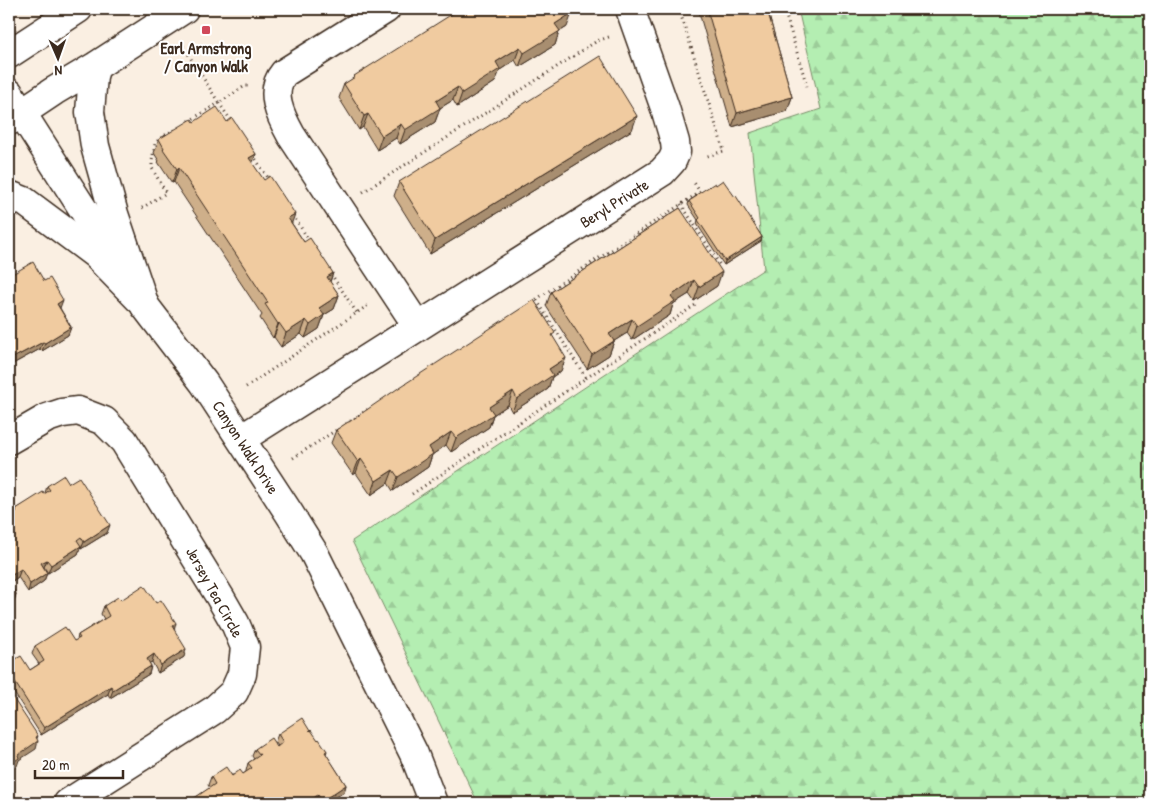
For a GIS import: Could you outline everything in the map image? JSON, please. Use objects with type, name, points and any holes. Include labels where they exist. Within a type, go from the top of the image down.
[{"type":"street","points":[[9,54],[78,9]]},
{"type":"street","points":[[13,109],[96,66],[184,9]]},
{"type":"street","points":[[386,9],[284,73],[281,77],[277,96],[278,110],[291,135],[418,327]]},
{"type":"street","points":[[633,18],[672,130],[676,160]]},
{"type":"street","points":[[96,66],[93,76],[90,112],[95,146],[114,214],[145,306]]},
{"type":"street","name":"Canyon Walk Drive","points":[[13,109],[145,306],[204,383],[314,553],[414,754],[433,803]]},
{"type":"street","name":"Beryl Private","points":[[241,439],[662,172],[676,160]]},
{"type":"street","points":[[9,195],[24,201],[95,254],[145,306]]},
{"type":"street","name":"Jersey Tea Circle","points":[[9,440],[47,418],[62,412],[78,411],[104,421],[124,441],[220,596],[235,623],[245,647],[242,674],[234,692],[214,710],[68,803]]},
{"type":"path","points":[[676,160],[700,158],[724,151],[680,9]]},
{"type":"path","points":[[784,9],[807,86]]},
{"type":"path","points":[[340,208],[633,18]]},
{"type":"path","points":[[183,46],[235,127]]},
{"type":"path","points":[[138,210],[166,193],[152,168],[155,144],[160,138],[245,86],[279,84]]},
{"type":"path","points":[[251,151],[272,184]]},
{"type":"path","points":[[528,305],[700,192],[676,160]]},
{"type":"path","points":[[680,204],[720,265]]},
{"type":"path","points":[[288,208],[314,248]]},
{"type":"path","points":[[330,273],[357,313]]},
{"type":"path","points":[[246,387],[393,289]]},
{"type":"path","points":[[536,299],[586,378]]},
{"type":"path","points":[[412,494],[697,304]]},
{"type":"path","points":[[293,458],[374,405]]},
{"type":"green space","points":[[798,9],[1150,9],[1150,803],[478,803],[352,541],[764,269],[750,133],[821,109]]},
{"type":"building","points":[[460,9],[570,9],[572,13],[555,24],[560,31],[524,53],[520,47],[496,62],[500,69],[462,93],[458,87],[436,101],[440,108],[405,130],[401,124],[382,136],[368,114],[364,116],[344,84]]},
{"type":"building","points":[[707,9],[767,9],[792,97],[737,113]]},
{"type":"building","points":[[600,56],[637,116],[435,240],[399,182]]},
{"type":"building","points":[[217,107],[227,122],[232,118],[256,154],[249,158],[264,180],[270,176],[295,214],[288,218],[304,242],[310,238],[333,273],[327,277],[339,295],[319,308],[324,315],[310,325],[306,320],[286,333],[278,324],[265,304],[268,303],[179,168],[177,169],[163,149],[159,139],[192,119],[194,122]]},
{"type":"building","points":[[723,180],[736,196],[762,237],[725,261],[698,220],[700,218],[689,201],[715,183],[716,185]]},
{"type":"building","points":[[680,208],[722,272],[699,287],[694,280],[671,296],[675,301],[637,326],[632,319],[609,334],[614,341],[592,355],[551,292]]},
{"type":"building","points":[[33,262],[44,281],[50,278],[63,300],[57,304],[71,327],[45,343],[43,342],[9,360],[9,276]]},
{"type":"building","points":[[534,300],[555,333],[552,335],[566,358],[549,369],[553,375],[517,399],[513,391],[489,407],[494,414],[456,438],[451,432],[429,447],[433,454],[398,477],[393,470],[376,481],[361,459],[358,462],[336,430]]},
{"type":"building","points":[[64,475],[69,483],[79,477],[110,525],[84,542],[81,537],[77,540],[81,546],[51,565],[47,560],[41,563],[47,573],[30,584],[21,569],[9,577],[9,513],[10,516],[17,512],[16,509],[43,492],[44,494],[50,490],[47,486]]},
{"type":"building","points":[[9,581],[16,594],[9,599]]},
{"type":"building","points":[[144,585],[156,603],[161,600],[176,623],[172,626],[186,649],[161,665],[154,654],[147,659],[151,666],[113,690],[111,686],[44,728],[9,673],[9,663],[21,656],[30,670],[44,661],[35,646],[65,627],[74,641],[80,638],[78,635],[109,616],[104,606],[118,597],[121,600]]},
{"type":"building","points":[[9,692],[38,736],[36,737],[38,741],[18,755],[19,758],[9,765]]},
{"type":"building","points":[[302,718],[327,751],[325,752],[346,785],[322,801],[318,795],[306,803],[196,803],[193,799],[215,784],[211,777],[226,767],[232,776],[240,770],[243,774],[252,768],[248,763],[260,755],[255,749],[271,738],[277,747],[283,742],[278,734]]},
{"type":"place","name":"Earl Armstrong / Canyon Walk","points":[[206,30]]}]
